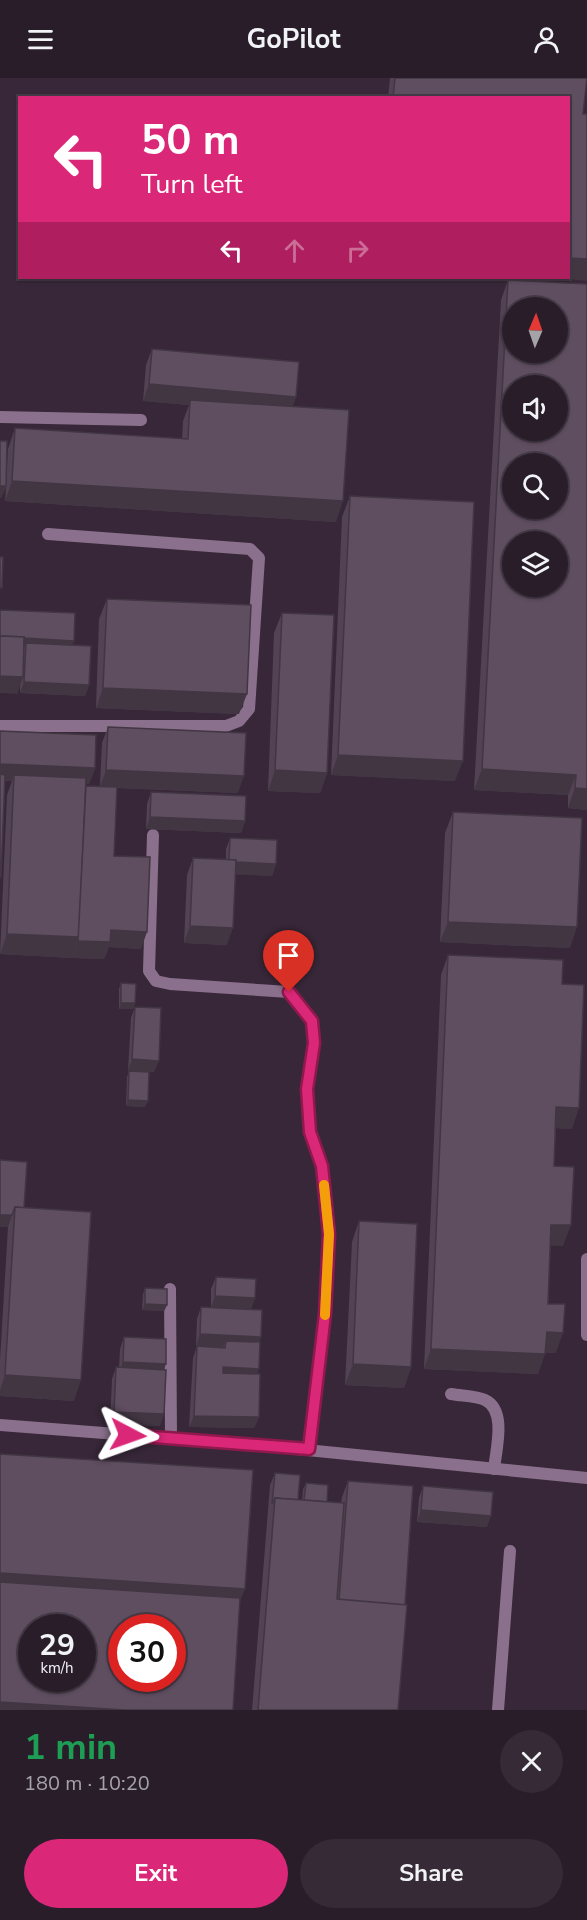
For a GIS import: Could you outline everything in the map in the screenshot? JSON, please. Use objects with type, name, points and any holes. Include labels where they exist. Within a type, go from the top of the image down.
[{"type":"street","points":[[0,417],[141,420]]},
{"type":"street","points":[[0,726],[226,726],[239,720],[249,710],[259,558],[250,549],[48,534]]},
{"type":"street","points":[[153,835],[149,970],[156,981],[170,984],[289,992],[312,1021],[314,1043],[307,1089],[310,1132],[322,1166],[329,1234],[325,1314],[309,1449]]},
{"type":"street","points":[[587,1259],[587,1335]]},
{"type":"street","points":[[170,1289],[171,1438]]},
{"type":"street","points":[[451,1394],[486,1400],[494,1407],[498,1416],[494,1468]]},
{"type":"street","points":[[0,1425],[309,1449],[587,1478]]},
{"type":"street","points":[[498,1710],[510,1551]]},
{"type":"building","points":[[395,78],[587,78],[583,114],[587,114],[587,259],[570,258],[570,96],[393,96]]},
{"type":"building","points":[[508,280],[587,284],[587,789],[575,788],[576,775],[482,769],[502,393],[502,441],[568,441],[568,375],[503,375],[504,363],[568,363],[568,297],[507,297]]},
{"type":"building","points":[[152,349],[299,362],[296,397],[149,384]]},
{"type":"building","points":[[190,400],[349,410],[343,501],[12,481],[15,428],[188,439]]},
{"type":"building","points":[[0,441],[7,441],[6,486],[0,486]]},
{"type":"building","points":[[350,496],[474,502],[463,761],[338,755]]},
{"type":"building","points":[[0,557],[3,557],[2,588],[0,588]]},
{"type":"building","points":[[107,599],[251,605],[247,694],[103,688]]},
{"type":"building","points":[[0,610],[75,613],[74,641],[0,636]]},
{"type":"building","points":[[282,613],[334,615],[327,773],[275,770]]},
{"type":"building","points":[[0,636],[24,637],[23,677],[0,676]]},
{"type":"building","points":[[26,643],[91,646],[89,685],[24,682]]},
{"type":"building","points":[[108,727],[246,733],[244,776],[106,770]]},
{"type":"building","points":[[0,731],[96,735],[95,768],[0,764]]},
{"type":"building","points":[[0,774],[5,775],[1,876],[0,876]]},
{"type":"building","points":[[14,775],[86,778],[79,937],[7,934]]},
{"type":"building","points":[[86,786],[117,787],[114,856],[150,857],[147,932],[111,930],[110,942],[78,941]]},
{"type":"building","points":[[151,792],[246,796],[245,821],[150,817]]},
{"type":"building","points":[[453,812],[582,818],[577,927],[448,922]]},
{"type":"building","points":[[230,838],[277,840],[276,864],[229,860]]},
{"type":"building","points":[[193,858],[236,860],[233,928],[190,926]]},
{"type":"building","points":[[448,955],[563,960],[562,984],[584,985],[579,1108],[556,1107],[554,1166],[574,1167],[571,1225],[551,1225],[548,1304],[565,1304],[563,1333],[547,1332],[545,1354],[431,1349]]},
{"type":"building","points":[[121,983],[136,984],[135,1003],[121,1003]]},
{"type":"building","points":[[135,1007],[161,1008],[159,1061],[132,1059]]},
{"type":"building","points":[[129,1071],[149,1072],[148,1101],[128,1100]]},
{"type":"building","points":[[0,1160],[27,1162],[24,1208],[15,1207],[12,1215],[0,1215]]},
{"type":"building","points":[[15,1207],[91,1212],[81,1380],[5,1375]]},
{"type":"building","points":[[359,1221],[417,1224],[411,1367],[353,1364]]},
{"type":"building","points":[[216,1277],[256,1279],[255,1298],[215,1296]]},
{"type":"building","points":[[145,1288],[167,1289],[167,1305],[145,1304]]},
{"type":"building","points":[[201,1307],[262,1310],[261,1337],[200,1334]]},
{"type":"building","points":[[124,1337],[166,1339],[166,1364],[123,1362]]},
{"type":"building","points":[[226,1341],[260,1342],[259,1369],[223,1367],[223,1373],[260,1374],[259,1417],[194,1416],[197,1346],[225,1348]]},
{"type":"building","points":[[116,1367],[166,1370],[164,1414],[114,1412]]},
{"type":"building","points":[[0,1454],[253,1470],[245,1589],[0,1573]]},
{"type":"building","points":[[275,1473],[300,1475],[298,1500],[275,1498],[272,1504]]},
{"type":"building","points":[[348,1481],[413,1486],[405,1605],[339,1600]]},
{"type":"building","points":[[306,1483],[328,1485],[327,1502],[304,1500]]},
{"type":"building","points":[[423,1486],[493,1492],[491,1516],[421,1510]]},
{"type":"building","points":[[275,1498],[344,1503],[337,1599],[407,1605],[398,1710],[258,1710]]},
{"type":"building","points":[[0,1582],[240,1598],[233,1710],[124,1710],[0,1702]]},
{"type":"slow traffic","points":[[324,1185],[329,1234],[325,1315]]},
{"type":"route","points":[[128,1435],[309,1449],[325,1314],[329,1234],[322,1166],[310,1132],[307,1089],[314,1043],[312,1021],[289,992]]}]
